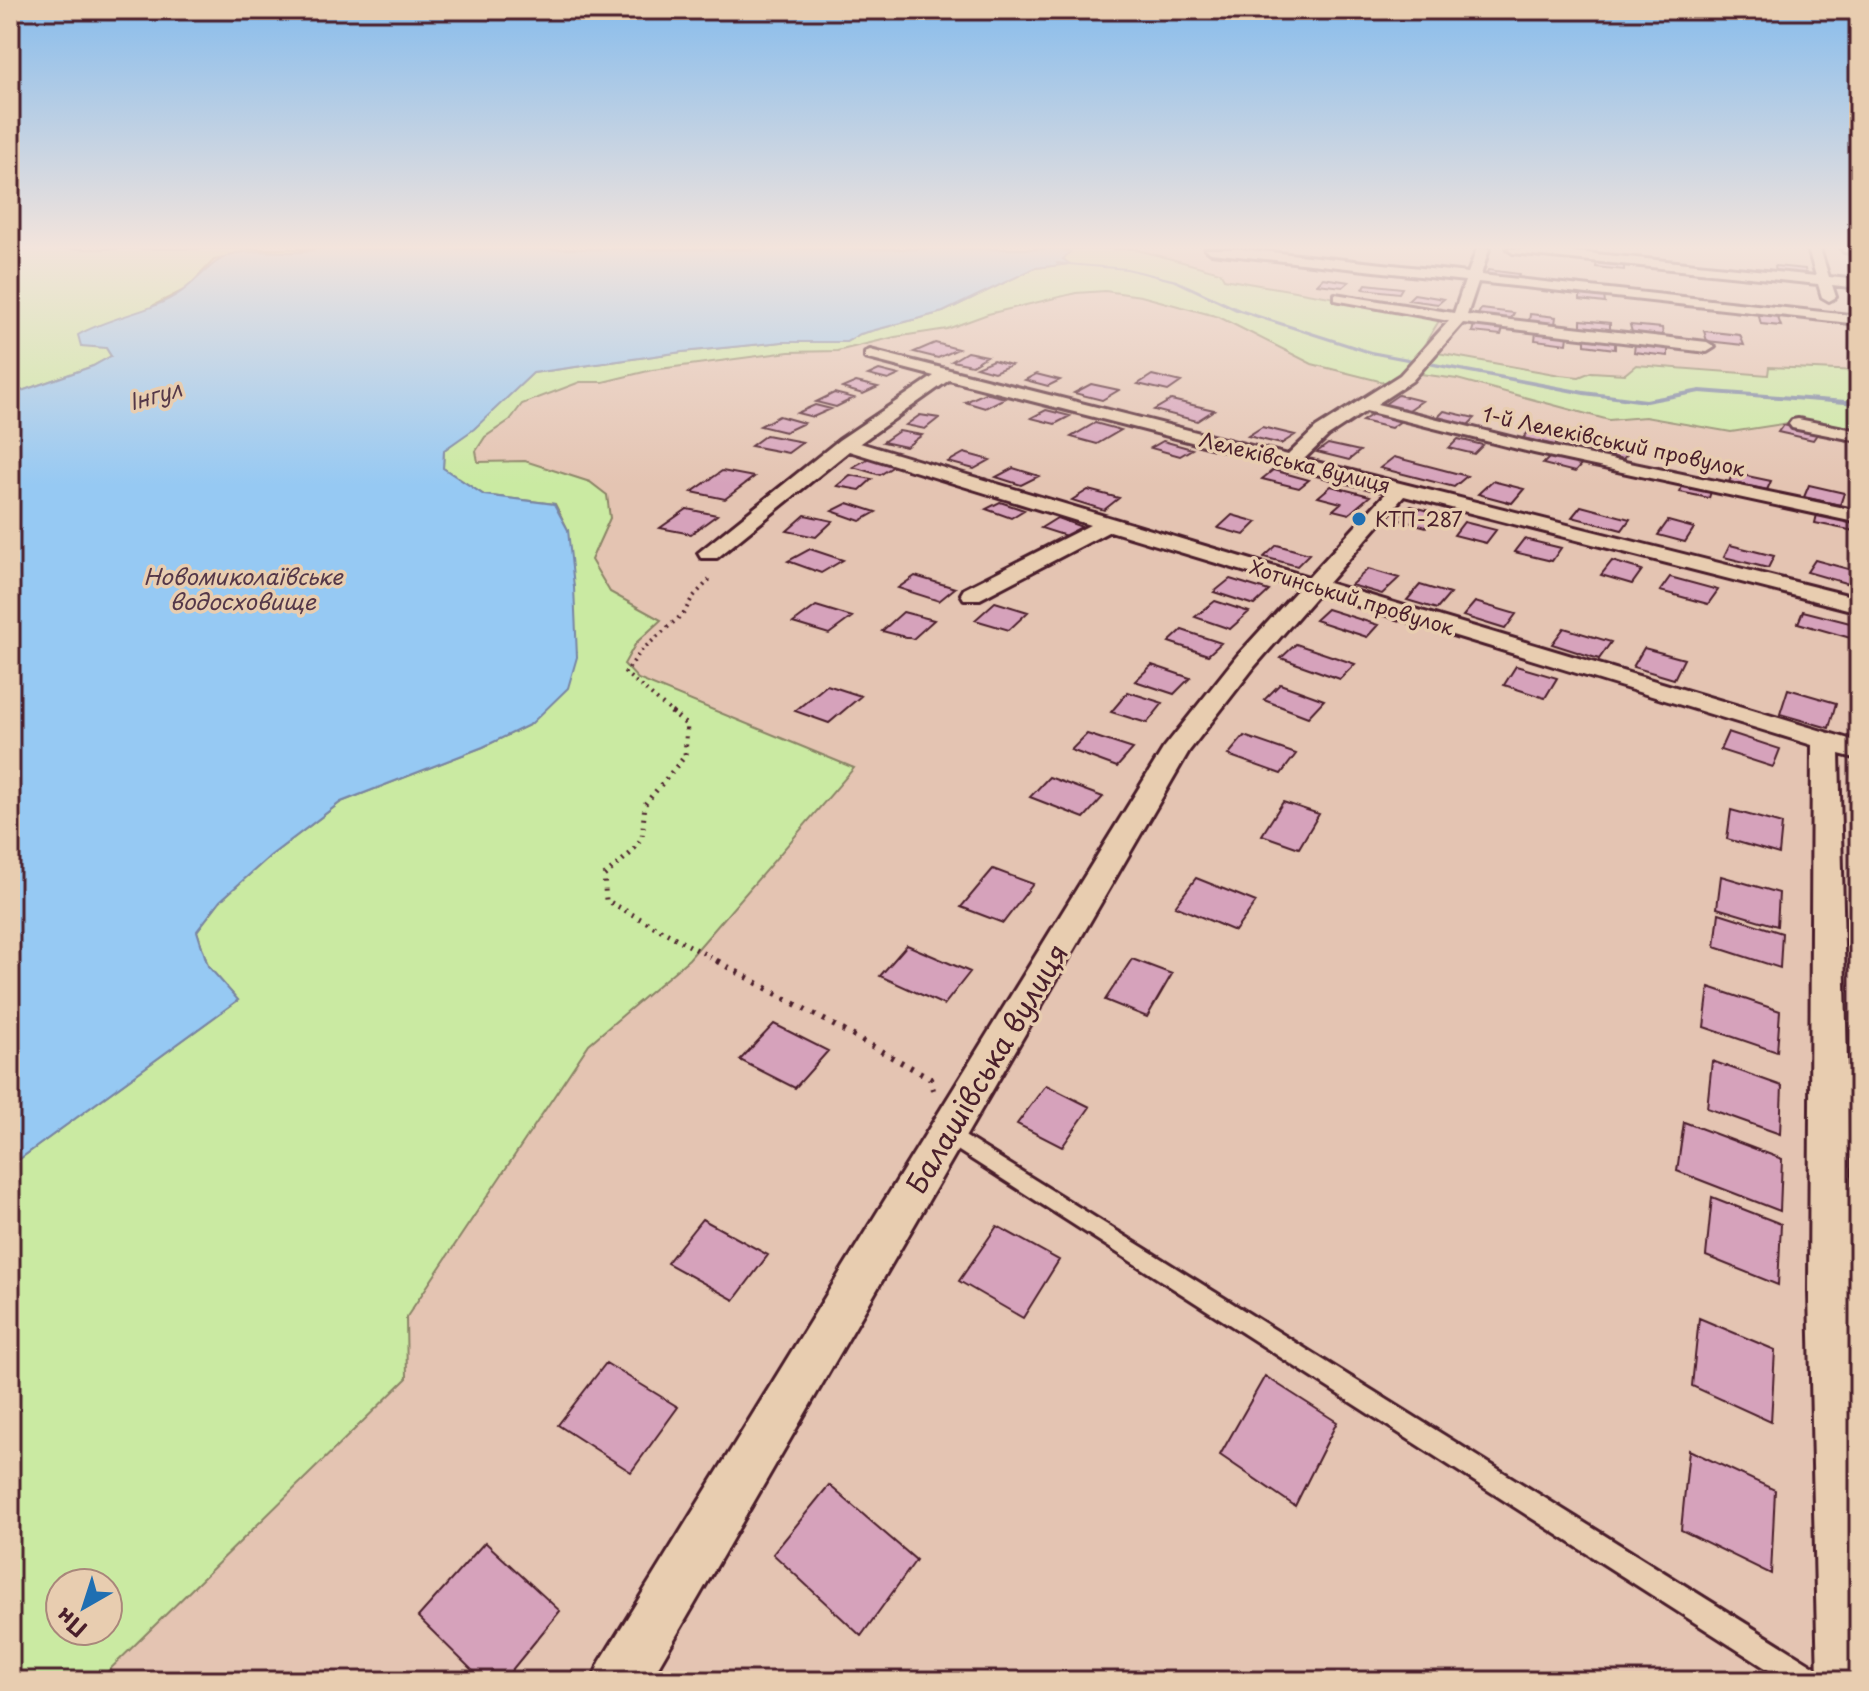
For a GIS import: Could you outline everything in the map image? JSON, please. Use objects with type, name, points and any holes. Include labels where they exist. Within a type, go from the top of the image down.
[{"type":"street","points":[[1293,460],[1322,432],[1406,378],[1451,328]]},
{"type":"street","points":[[1544,328],[1707,347]]},
{"type":"street","name":"Лелеківська вулиця","points":[[870,355],[1859,605]]},
{"type":"street","points":[[709,553],[845,444],[946,375]]},
{"type":"street","name":"1-й Лелеківський провулок","points":[[1361,405],[1534,448],[1859,517]]},
{"type":"street","points":[[1798,424],[1859,436]]},
{"type":"street","name":"Хотинський провулок","points":[[845,444],[1842,746]]},
{"type":"street","name":"Балашівська вулиця","points":[[619,1681],[1177,749],[1246,661],[1400,489]]},
{"type":"street","points":[[972,594],[1109,523]]},
{"type":"street","points":[[1842,746],[1831,1292],[1845,1681]]},
{"type":"lane","points":[[947,1133],[1812,1681]]},
{"type":"path","points":[[709,553],[719,566],[710,580],[692,598],[684,613],[642,650],[625,673],[687,725],[685,756],[645,804],[648,826],[636,849],[604,876],[606,900],[930,1078],[947,1133]]},
{"type":"green space","points":[[10,328],[128,328],[106,348],[111,356],[93,366],[10,395]]},
{"type":"green space","points":[[883,328],[950,328],[837,351],[789,352],[652,370],[603,382],[580,382],[522,404],[510,420],[485,437],[476,451],[478,462],[525,461],[590,482],[607,495],[610,518],[591,560],[610,592],[661,620],[636,643],[624,664],[638,679],[854,768],[689,959],[589,1044],[406,1318],[407,1378],[98,1681],[10,1681],[10,1166],[238,1000],[208,966],[197,931],[220,901],[270,856],[341,802],[483,747],[531,724],[568,530],[555,504],[484,495],[443,468],[444,450],[474,428],[533,373],[682,352],[782,342],[846,342],[860,334]]},
{"type":"green space","points":[[1241,328],[1435,328],[1421,350],[1579,377],[1591,372],[1625,374],[1636,365],[1768,375],[1769,367],[1859,371],[1859,424],[1844,429],[1795,422],[1731,432],[1645,417],[1609,420],[1457,379],[1421,374],[1403,387],[1312,364]]},
{"type":"water","name":"Новомиколаївське водосховище","points":[[883,328],[860,334],[846,342],[782,342],[682,352],[533,373],[474,429],[444,450],[443,468],[484,495],[554,504],[568,530],[577,657],[568,688],[531,724],[483,747],[341,802],[270,856],[220,901],[197,931],[208,966],[238,1000],[10,1166],[10,395],[93,366],[111,356],[106,348],[81,346],[78,335],[90,329]]},
{"type":"building","points":[[1473,328],[1503,328],[1501,335],[1472,332]]},
{"type":"building","points":[[1631,328],[1662,328],[1663,336],[1632,332]]},
{"type":"building","points":[[1704,331],[1740,335],[1744,345],[1707,341]]},
{"type":"building","points":[[1536,332],[1568,336],[1567,344],[1535,340]]},
{"type":"building","points":[[1585,338],[1615,341],[1615,349],[1585,345]]},
{"type":"building","points":[[935,343],[958,349],[938,358],[914,352]]},
{"type":"building","points":[[1635,344],[1668,348],[1668,356],[1634,352]]},
{"type":"building","points":[[967,352],[987,356],[972,365],[952,361]]},
{"type":"building","points":[[993,360],[1011,365],[994,372],[976,367]]},
{"type":"building","points":[[879,370],[899,375],[888,380],[868,375]]},
{"type":"building","points":[[1036,374],[1060,380],[1048,386],[1025,380]]},
{"type":"building","points":[[1152,375],[1181,382],[1168,391],[1138,384]]},
{"type":"building","points":[[856,382],[878,387],[863,394],[842,388]]},
{"type":"building","points":[[1091,384],[1119,390],[1102,400],[1074,393]]},
{"type":"building","points":[[834,393],[854,398],[836,407],[816,402]]},
{"type":"building","points":[[985,393],[1005,398],[985,408],[965,402]]},
{"type":"building","points":[[1398,395],[1422,401],[1406,412],[1382,406]]},
{"type":"building","points":[[1171,400],[1214,410],[1197,421],[1154,410]]},
{"type":"building","points":[[815,405],[831,409],[813,417],[797,413]]},
{"type":"building","points":[[1046,410],[1070,416],[1055,424],[1031,418]]},
{"type":"building","points":[[1444,411],[1475,418],[1466,427],[1435,420]]},
{"type":"building","points":[[1373,414],[1401,421],[1391,428],[1362,421]]},
{"type":"building","points":[[920,415],[939,418],[925,429],[906,425]]},
{"type":"building","points":[[779,416],[804,423],[785,432],[760,426]]},
{"type":"building","points":[[1095,423],[1121,430],[1097,444],[1071,437]]},
{"type":"building","points":[[1783,425],[1818,433],[1813,440],[1778,432]]},
{"type":"building","points":[[1262,427],[1295,435],[1281,444],[1248,436]]},
{"type":"building","points":[[1531,429],[1563,435],[1555,445],[1523,438]]},
{"type":"building","points":[[899,431],[922,435],[906,447],[883,442]]},
{"type":"building","points":[[766,435],[803,442],[788,453],[751,446]]},
{"type":"building","points":[[1458,439],[1483,445],[1474,454],[1449,448]]},
{"type":"building","points":[[1163,441],[1192,449],[1180,456],[1151,448]]},
{"type":"building","points":[[1598,441],[1632,449],[1623,459],[1589,451]]},
{"type":"building","points":[[1328,444],[1360,451],[1349,460],[1317,452]]},
{"type":"building","points":[[964,453],[990,460],[974,469],[948,462]]},
{"type":"building","points":[[1552,455],[1584,462],[1575,472],[1543,464]]},
{"type":"building","points":[[871,457],[897,464],[880,475],[853,467]]},
{"type":"building","points":[[1394,457],[1467,476],[1454,487],[1380,468]]},
{"type":"building","points":[[1013,468],[1039,476],[1021,485],[996,477]]},
{"type":"building","points":[[1273,470],[1309,480],[1299,488],[1262,479]]},
{"type":"building","points":[[722,471],[754,477],[725,499],[692,492]]},
{"type":"building","points":[[1733,473],[1771,481],[1767,490],[1729,482]]},
{"type":"building","points":[[850,475],[872,479],[860,490],[837,486]]},
{"type":"building","points":[[1492,481],[1524,489],[1512,503],[1478,494]]},
{"type":"building","points":[[1683,483],[1712,488],[1709,498],[1680,492]]},
{"type":"building","points":[[1809,485],[1844,493],[1840,505],[1804,497]]},
{"type":"building","points":[[1331,486],[1370,496],[1349,514],[1333,510],[1341,503],[1318,497]]},
{"type":"building","points":[[1088,490],[1119,498],[1104,510],[1072,500]]},
{"type":"building","points":[[1000,502],[1024,510],[1011,518],[986,509]]},
{"type":"building","points":[[848,503],[876,512],[860,521],[832,511]]},
{"type":"building","points":[[1411,506],[1440,514],[1426,527],[1397,519]]},
{"type":"building","points":[[1581,506],[1630,519],[1622,530],[1572,517]]},
{"type":"building","points":[[687,509],[717,515],[691,534],[660,528]]},
{"type":"building","points":[[1818,510],[1859,519],[1859,532],[1815,523]]},
{"type":"building","points":[[805,515],[833,521],[816,537],[787,531]]},
{"type":"building","points":[[1232,515],[1257,522],[1244,535],[1218,528]]},
{"type":"building","points":[[1057,518],[1082,527],[1066,536],[1041,528]]},
{"type":"building","points":[[1668,521],[1694,528],[1685,542],[1658,535]]},
{"type":"building","points":[[1464,522],[1496,530],[1486,543],[1454,535]]},
{"type":"building","points":[[1524,539],[1561,548],[1552,561],[1514,552]]},
{"type":"building","points":[[1277,545],[1309,554],[1297,566],[1264,557]]},
{"type":"building","points":[[1730,545],[1774,556],[1768,568],[1724,557]]},
{"type":"building","points":[[810,549],[843,560],[821,573],[788,561]]},
{"type":"building","points":[[1815,560],[1859,572],[1859,582],[1856,586],[1807,572]]},
{"type":"building","points":[[1612,561],[1642,570],[1632,584],[1601,575]]},
{"type":"building","points":[[1368,569],[1399,578],[1382,594],[1351,585]]},
{"type":"building","points":[[915,576],[955,588],[939,601],[898,588]]},
{"type":"building","points":[[1670,577],[1718,590],[1708,604],[1660,591]]},
{"type":"building","points":[[1230,579],[1269,591],[1254,605],[1214,592]]},
{"type":"building","points":[[1420,585],[1450,594],[1437,609],[1407,600]]},
{"type":"building","points":[[1215,601],[1249,612],[1230,629],[1195,617]]},
{"type":"building","points":[[995,602],[1028,612],[1009,630],[975,620]]},
{"type":"building","points":[[1475,602],[1516,614],[1505,629],[1463,616]]},
{"type":"building","points":[[816,606],[852,617],[829,634],[793,623]]},
{"type":"building","points":[[1327,609],[1378,625],[1367,637],[1315,620]]},
{"type":"building","points":[[1803,611],[1858,625],[1854,639],[1798,623]]},
{"type":"building","points":[[903,612],[934,620],[913,639],[882,631]]},
{"type":"building","points":[[1564,628],[1611,642],[1599,659],[1552,644]]},
{"type":"building","points":[[1182,630],[1221,643],[1208,655],[1169,642]]},
{"type":"building","points":[[1296,644],[1355,664],[1340,679],[1281,658]]},
{"type":"building","points":[[1644,648],[1684,659],[1674,679],[1633,667]]},
{"type":"building","points":[[1152,665],[1190,678],[1174,694],[1135,681]]},
{"type":"building","points":[[1516,666],[1557,678],[1545,698],[1504,685]]},
{"type":"building","points":[[1280,684],[1324,700],[1308,717],[1264,700]]},
{"type":"building","points":[[827,685],[861,696],[829,723],[795,711]]},
{"type":"building","points":[[1788,689],[1836,703],[1829,728],[1780,714]]},
{"type":"building","points":[[1128,692],[1163,703],[1147,723],[1111,712]]},
{"type":"building","points":[[1728,732],[1780,749],[1773,767],[1720,750]]},
{"type":"building","points":[[1087,734],[1133,749],[1117,767],[1071,750]]},
{"type":"building","points":[[1244,736],[1296,754],[1281,774],[1228,755]]},
{"type":"building","points":[[1049,777],[1103,797],[1084,818],[1030,797]]},
{"type":"building","points":[[1283,802],[1319,814],[1299,848],[1262,835]]},
{"type":"building","points":[[1731,810],[1782,824],[1779,854],[1727,839]]},
{"type":"building","points":[[993,869],[1033,884],[1003,923],[961,907]]},
{"type":"building","points":[[1721,876],[1779,893],[1777,926],[1717,908]]},
{"type":"building","points":[[1196,878],[1256,902],[1235,931],[1175,906]]},
{"type":"building","points":[[1719,913],[1782,933],[1780,968],[1715,947]]},
{"type":"building","points":[[907,945],[970,972],[944,1005],[880,976]]},
{"type":"building","points":[[1132,959],[1172,974],[1147,1017],[1105,1000]]},
{"type":"building","points":[[1709,987],[1780,1011],[1777,1052],[1704,1027]]},
{"type":"building","points":[[774,1024],[828,1051],[795,1088],[740,1060]]},
{"type":"building","points":[[1712,1061],[1782,1086],[1780,1134],[1707,1108]]},
{"type":"building","points":[[1046,1085],[1090,1107],[1062,1147],[1017,1124]]},
{"type":"building","points":[[1684,1122],[1782,1159],[1780,1211],[1677,1171]]},
{"type":"building","points":[[1712,1197],[1781,1224],[1778,1285],[1706,1256]]},
{"type":"building","points":[[702,1219],[768,1255],[734,1300],[667,1263]]},
{"type":"building","points":[[997,1226],[1059,1260],[1023,1318],[959,1281]]},
{"type":"building","points":[[1699,1318],[1775,1350],[1771,1422],[1692,1386]]},
{"type":"building","points":[[606,1363],[678,1407],[631,1472],[558,1425]]},
{"type":"building","points":[[1265,1376],[1337,1422],[1295,1506],[1220,1455]]},
{"type":"building","points":[[1689,1450],[1775,1490],[1771,1574],[1681,1530]]},
{"type":"building","points":[[829,1485],[916,1560],[861,1636],[773,1554]]},
{"type":"building","points":[[485,1542],[560,1611],[503,1681],[483,1681],[418,1617]]},
{"type":"waterway","points":[[1294,328],[1370,352],[1584,393],[1646,401],[1700,391],[1859,403]]},
{"type":"place","name":"КТП-287","points":[[1359,519]]},
{"type":"water label","name":"Інгул","points":[[155,394]]}]
